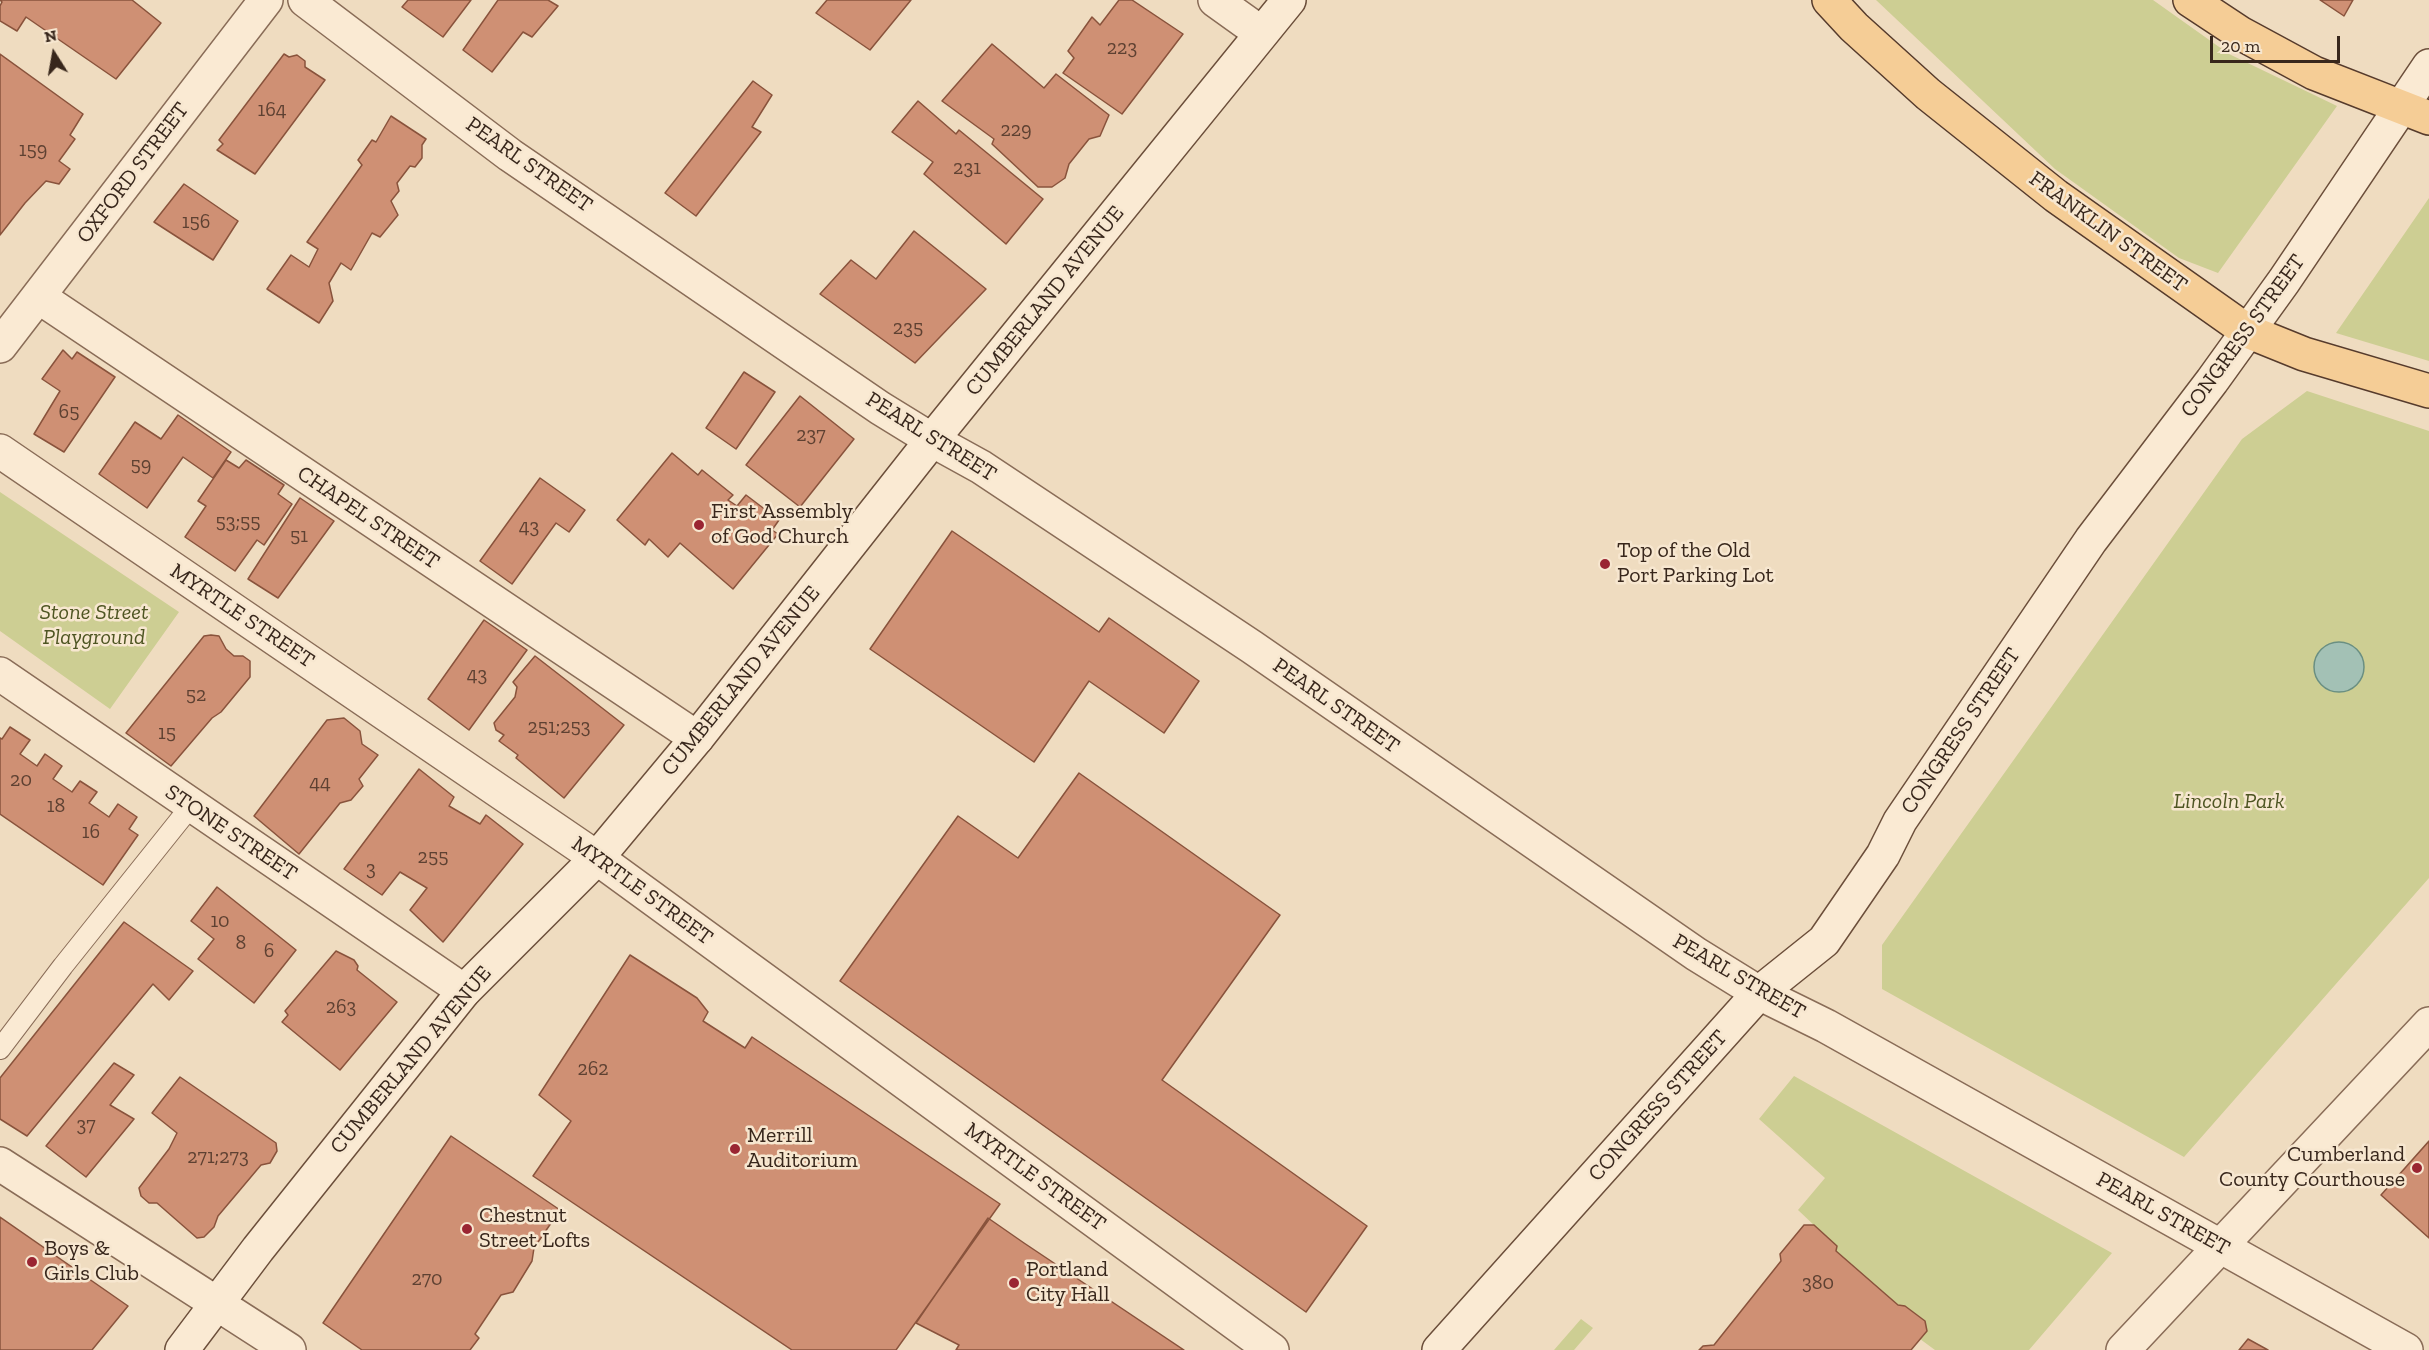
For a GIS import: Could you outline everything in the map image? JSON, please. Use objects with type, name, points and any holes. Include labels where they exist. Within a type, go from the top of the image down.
[{"type":"main road","name":"FRANKLIN STREET","points":[[1829,0],[1854,27],[1928,94],[2056,196],[2247,331],[2304,354],[2429,391]]},
{"type":"main road","points":[[2190,0],[2240,33],[2314,73],[2414,113]]},
{"type":"street","name":"OXFORD STREET","points":[[0,346],[266,0]]},
{"type":"street","name":"PEARL STREET","points":[[305,0],[510,155],[880,408],[981,467],[1232,634],[1695,954],[1759,993],[1826,1026],[2406,1350]]},
{"type":"street","points":[[1215,0],[1261,33]]},
{"type":"street","name":"CUMBERLAND AVENUE","points":[[182,1350],[258,1249],[464,991],[597,858],[697,738],[932,440],[1289,0]]},
{"type":"street","name":"CONGRESS STREET","points":[[1439,1350],[1759,993],[1824,941],[1883,855],[1900,820],[2091,540],[2212,381],[2367,161],[2414,113],[2429,66]]},
{"type":"street","name":"CHAPEL STREET","points":[[39,297],[697,738]]},
{"type":"street","name":"MYRTLE STREET","points":[[0,451],[597,858],[1272,1350]]},
{"type":"street","name":"STONE STREET","points":[[0,674],[464,991]]},
{"type":"street","points":[[2123,1350],[2429,1024]]},
{"type":"street","points":[[0,1164],[289,1350]]},
{"type":"lane","points":[[0,1049],[191,806]]},
{"type":"green space","points":[[1876,0],[2153,0],[2229,54],[2337,106],[2218,273],[2179,258],[2055,169]]},
{"type":"green space","points":[[2429,198],[2429,361],[2336,333]]},
{"type":"green space","name":"Lincoln Park","points":[[2307,391],[2429,431],[2429,878],[2184,1157],[1882,989],[1882,945],[2242,439]]},
{"type":"green space","name":"Stone Street Playground","points":[[0,492],[179,612],[110,709],[0,631]]},
{"type":"green space","points":[[1794,1076],[2112,1253],[2029,1350],[1935,1350],[1920,1339],[1927,1331],[1925,1321],[1905,1306],[1898,1305],[1836,1251],[1836,1246],[1798,1210],[1825,1178],[1759,1119]]},
{"type":"green space","points":[[1581,1319],[1593,1328],[1574,1350],[1554,1350]]},
{"type":"shaded area","points":[[2339,642],[2357,649],[2364,667],[2357,685],[2339,692],[2321,685],[2314,667],[2321,649]]},
{"type":"building","points":[[0,0],[132,0],[161,23],[116,79],[26,17],[17,31],[0,21],[2,2]]},
{"type":"building","points":[[408,0],[471,0],[443,37],[402,7]]},
{"type":"building","points":[[498,0],[548,0],[558,6],[532,37],[523,32],[492,72],[463,50]]},
{"type":"building","points":[[827,0],[911,0],[870,50],[816,13]]},
{"type":"building","points":[[1119,0],[1132,0],[1183,34],[1122,114],[1063,73],[1074,58],[1068,51],[1092,17],[1100,25]]},
{"type":"building","points":[[2320,0],[2353,0],[2344,16]]},
{"type":"building","points":[[992,44],[1044,88],[1056,74],[1109,115],[1100,136],[1089,139],[1069,164],[1065,178],[1052,187],[1038,187],[992,144],[994,139],[942,101]]},
{"type":"building","points":[[0,54],[83,114],[70,135],[75,139],[59,161],[70,169],[59,184],[46,181],[0,235]]},
{"type":"building","points":[[284,54],[289,57],[297,55],[305,61],[305,67],[325,80],[255,174],[217,150],[223,144],[219,140]]},
{"type":"building","points":[[753,81],[772,95],[752,127],[761,132],[696,216],[665,193]]},
{"type":"building","points":[[918,101],[956,134],[959,130],[1043,199],[1006,244],[924,174],[933,162],[892,132]]},
{"type":"building","points":[[391,116],[426,139],[422,145],[422,158],[415,167],[410,166],[397,183],[399,191],[391,201],[398,215],[380,237],[372,233],[351,270],[341,263],[329,283],[333,301],[319,323],[267,289],[291,255],[309,267],[318,249],[307,242],[362,165],[358,160],[372,140],[376,142]]},
{"type":"building","points":[[184,184],[238,221],[213,260],[154,222]]},
{"type":"building","points":[[914,231],[986,289],[915,363],[820,294],[851,260],[876,279]]},
{"type":"building","points":[[63,350],[72,359],[77,352],[115,377],[64,452],[34,434],[60,391],[42,379]]},
{"type":"building","points":[[744,372],[775,392],[736,449],[706,428]]},
{"type":"building","points":[[800,396],[854,439],[800,507],[746,465]]},
{"type":"building","points":[[178,415],[231,452],[213,478],[183,457],[147,508],[99,474],[135,422],[161,439]]},
{"type":"building","name":"First Assembly of God Church","points":[[672,453],[698,475],[702,470],[733,495],[728,500],[737,506],[746,495],[779,520],[772,530],[778,534],[733,589],[680,543],[668,557],[649,539],[645,545],[617,520]]},
{"type":"building","points":[[226,460],[239,468],[246,460],[284,485],[278,494],[292,504],[264,545],[257,540],[235,571],[185,537],[206,506],[198,501]]},
{"type":"building","points":[[540,478],[585,510],[569,532],[556,523],[512,584],[480,561]]},
{"type":"building","points":[[300,498],[334,521],[278,598],[248,579]]},
{"type":"building","points":[[952,531],[1099,632],[1109,618],[1199,681],[1164,733],[1089,681],[1034,762],[870,649]]},
{"type":"building","points":[[484,620],[527,650],[469,730],[428,699]]},
{"type":"building","points":[[204,636],[219,636],[226,649],[234,656],[243,656],[250,661],[250,677],[171,766],[126,733]]},
{"type":"building","points":[[535,656],[624,725],[564,798],[516,758],[518,755],[499,741],[504,735],[496,730],[494,723],[515,697],[517,687],[513,682]]},
{"type":"building","points":[[344,718],[360,731],[362,744],[378,755],[359,779],[363,786],[351,800],[340,803],[299,854],[254,816],[327,720]]},
{"type":"building","points":[[10,727],[30,740],[20,754],[37,766],[45,754],[62,766],[53,779],[72,792],[80,781],[97,792],[89,803],[109,817],[118,804],[137,817],[129,829],[138,835],[103,885],[0,814],[0,738],[2,739]]},
{"type":"building","points":[[419,769],[454,797],[449,806],[480,824],[486,815],[523,844],[443,942],[410,910],[427,888],[400,872],[382,895],[344,869]]},
{"type":"building","points":[[1079,773],[1280,915],[1162,1080],[1367,1226],[1306,1312],[840,981],[958,816],[1018,858]]},
{"type":"building","points":[[217,887],[296,950],[254,1003],[198,959],[214,939],[191,921]]},
{"type":"building","points":[[124,922],[193,971],[169,1000],[153,984],[27,1136],[0,1119],[0,1078]]},
{"type":"building","points":[[336,951],[354,960],[358,966],[357,970],[397,1002],[340,1070],[282,1022],[288,1015],[285,1011]]},
{"type":"building","name":"Merrill Auditorium","points":[[630,955],[697,998],[708,1012],[703,1021],[745,1048],[752,1037],[1000,1204],[896,1350],[792,1350],[533,1176],[571,1121],[539,1095]]},
{"type":"building","points":[[114,1063],[134,1075],[110,1105],[134,1119],[86,1177],[46,1146]]},
{"type":"building","points":[[180,1077],[276,1143],[277,1151],[270,1163],[261,1165],[218,1216],[214,1227],[204,1237],[197,1238],[157,1203],[149,1203],[141,1196],[139,1188],[169,1149],[177,1133],[152,1113]]},
{"type":"building","name":"Chestnut Street Lofts","points":[[451,1136],[560,1210],[534,1248],[532,1261],[513,1292],[501,1295],[475,1334],[479,1338],[470,1350],[362,1350],[323,1323]]},
{"type":"building","name":"Cumberland County Courthouse","points":[[2429,1141],[2429,1238],[2381,1195]]},
{"type":"building","name":"Boys & Girls Club","points":[[0,1217],[128,1306],[92,1350],[0,1350]]},
{"type":"building","name":"Portland City Hall","points":[[988,1218],[1184,1350],[956,1350],[959,1345],[916,1323]]},
{"type":"building","points":[[1804,1225],[1814,1225],[1837,1246],[1836,1251],[1898,1305],[1905,1306],[1925,1321],[1927,1331],[1911,1350],[1699,1350],[1703,1346],[1714,1345],[1781,1261],[1780,1254]]},
{"type":"building","points":[[2248,1339],[2268,1350],[2239,1350]]},
{"type":"place","name":"First Assembly of God Church","points":[[699,525]]},
{"type":"place","name":"Top of the Old Port Parking Lot","points":[[1605,564]]},
{"type":"place","name":"Merrill Auditorium","points":[[735,1149]]},
{"type":"place","name":"Cumberland County Courthouse","points":[[2417,1168]]},
{"type":"place","name":"Chestnut Street Lofts","points":[[467,1229]]},
{"type":"place","name":"Boys & Girls Club","points":[[32,1262]]},
{"type":"place","name":"Portland City Hall","points":[[1014,1283]]}]
